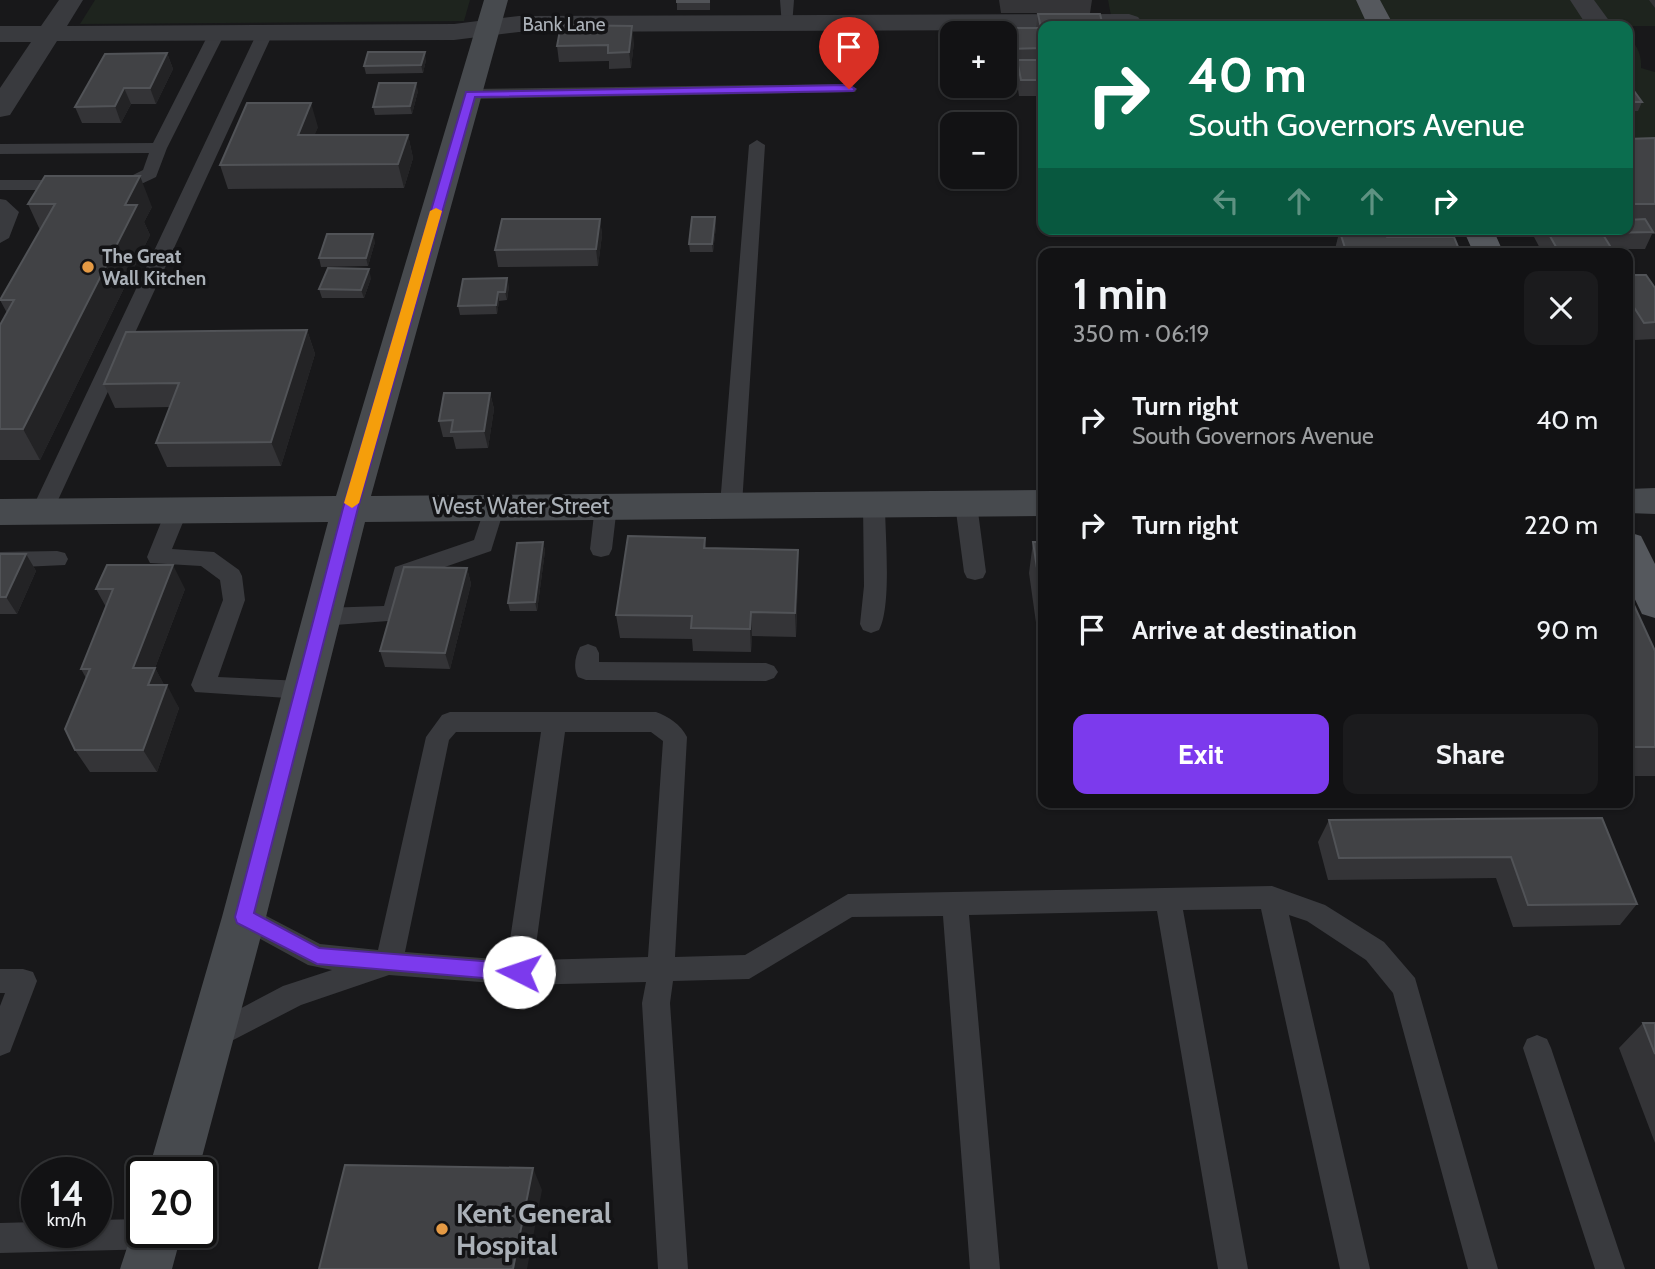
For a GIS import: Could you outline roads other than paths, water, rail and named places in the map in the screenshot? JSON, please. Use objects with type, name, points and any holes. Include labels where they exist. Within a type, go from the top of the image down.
[{"type":"main road","points":[[1368,0],[1378,21]]},
{"type":"main road","points":[[177,1157],[244,917],[350,508],[492,13]]},
{"type":"main road","points":[[1633,501],[1655,501]]},
{"type":"main road","name":"West Water Street","points":[[0,512],[1038,503]]},
{"type":"main road","points":[[1633,556],[1655,604]]},
{"type":"street","points":[[0,109],[71,0]]},
{"type":"street","points":[[1582,0],[1597,21]]},
{"type":"street","name":"Bank Lane","points":[[0,34],[454,32],[492,13],[787,11],[1128,16]]},
{"type":"lane","points":[[0,185],[128,184],[150,173],[159,148],[217,33]]},
{"type":"lane","points":[[42,511],[265,33]]},
{"type":"lane","points":[[470,94],[849,89]]},
{"type":"lane","points":[[731,505],[757,145]]},
{"type":"lane","points":[[0,149],[159,148]]},
{"type":"lane","points":[[0,204],[10,212],[0,238]]},
{"type":"lane","points":[[871,624],[875,586],[874,504]]},
{"type":"lane","points":[[966,504],[975,572]]},
{"type":"lane","points":[[322,617],[393,614],[403,573],[483,545],[494,506]]},
{"type":"lane","points":[[601,549],[606,506]]},
{"type":"lane","points":[[177,510],[158,557],[206,558],[231,576],[234,600],[203,685],[302,690]]},
{"type":"lane","points":[[0,560],[57,559]]},
{"type":"lane","points":[[588,653],[586,671],[766,672]]},
{"type":"lane","points":[[519,972],[555,720]]},
{"type":"lane","points":[[389,963],[438,737],[450,722],[656,722],[675,737],[661,969],[656,1003],[673,1269]]},
{"type":"lane","points":[[244,917],[317,956],[519,972],[748,967],[848,906],[1272,897],[1316,913],[1375,951],[1405,987],[1483,1269]]},
{"type":"lane","points":[[1272,897],[1355,1269]]},
{"type":"lane","points":[[1168,899],[1233,1269]]},
{"type":"lane","points":[[956,903],[985,1269]]},
{"type":"lane","points":[[210,1039],[293,995],[389,963]]},
{"type":"lane","points":[[0,981],[23,981],[0,1043]]},
{"type":"lane","points":[[1536,1048],[1609,1269]]},
{"type":"lane","points":[[0,1238],[126,1244]]},
{"type":"place","name":"The Great Wall Kitchen","points":[[88,267]]},
{"type":"place","name":"Kent General Hospital","points":[[442,1229]]}]
